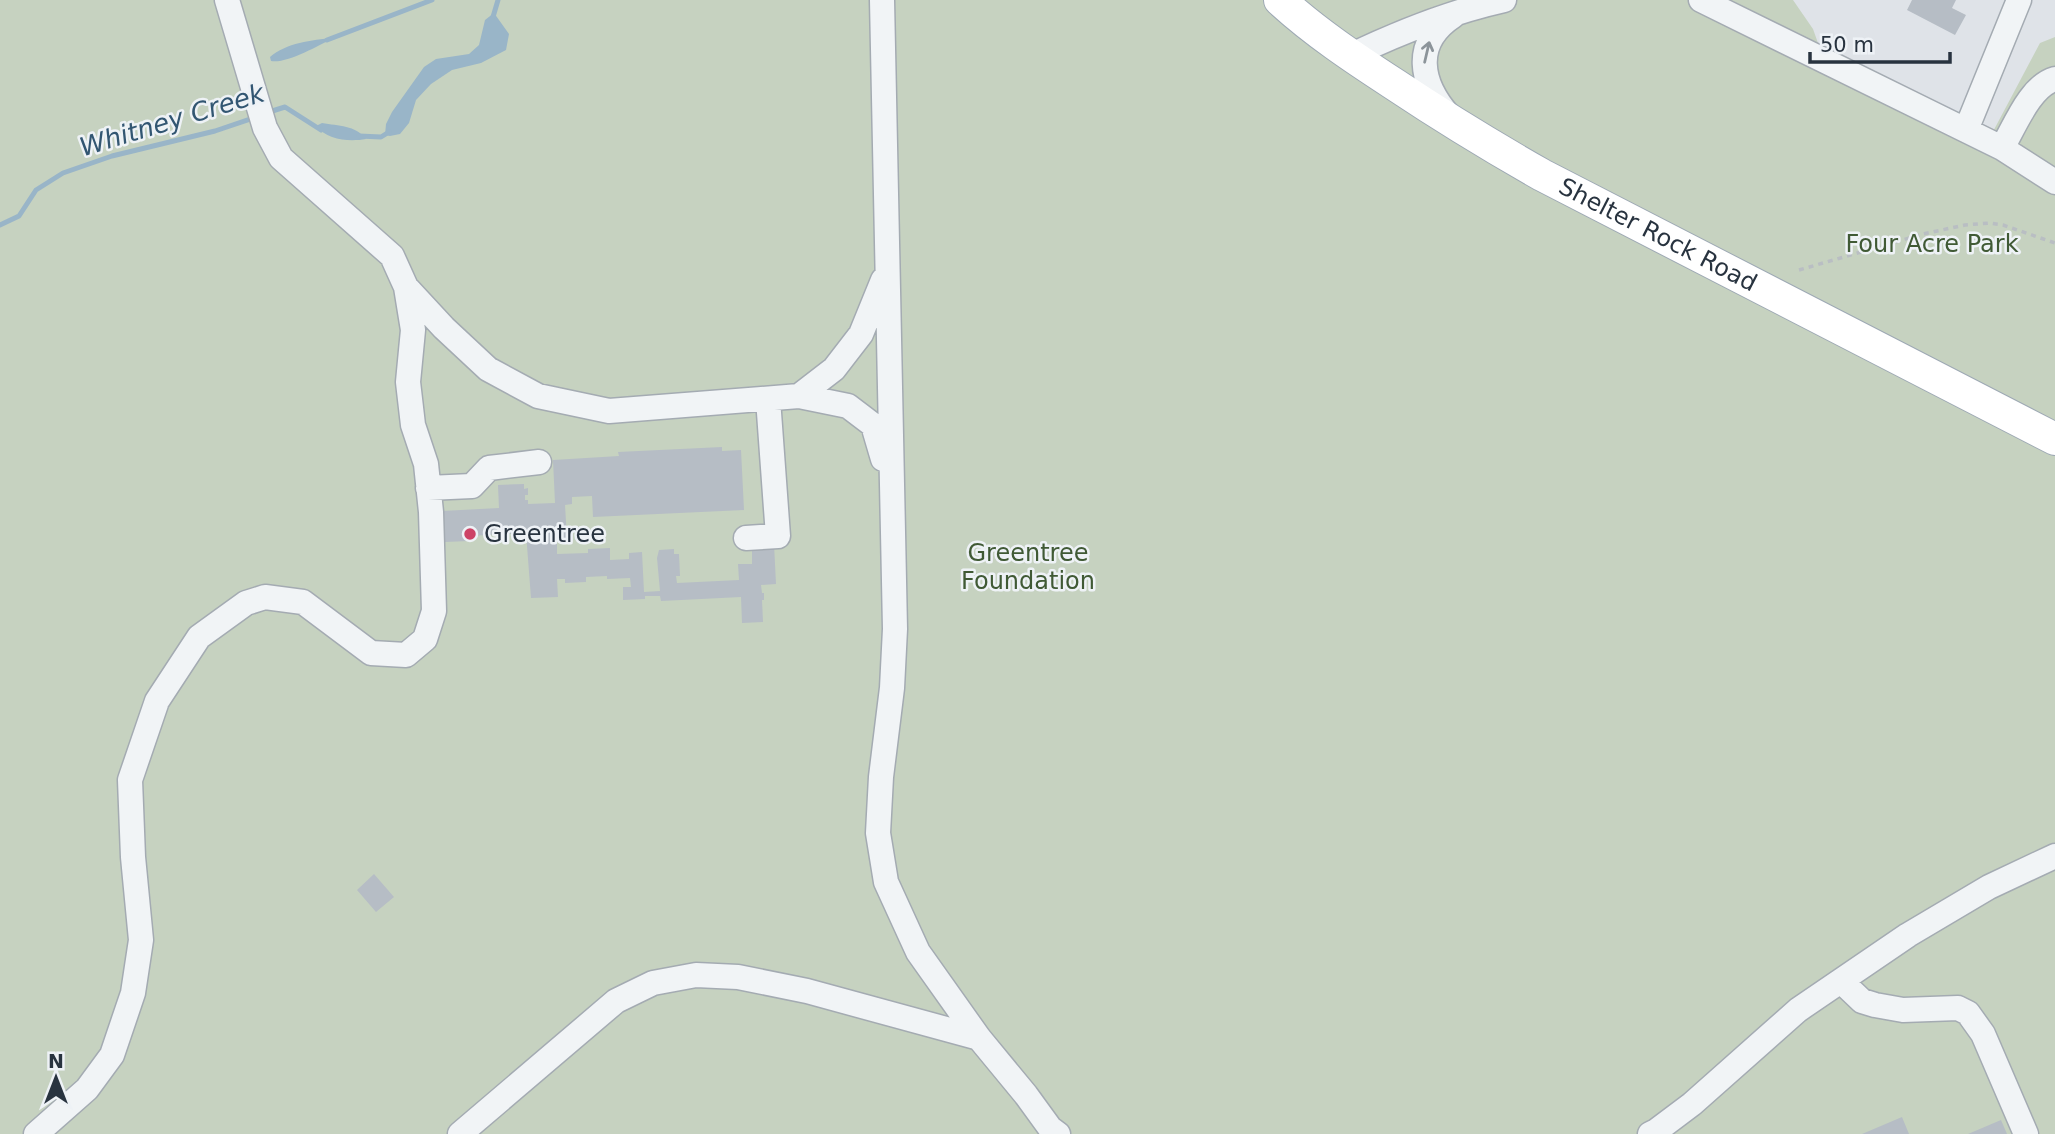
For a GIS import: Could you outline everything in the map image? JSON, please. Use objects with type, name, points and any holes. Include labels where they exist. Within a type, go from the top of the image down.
[{"type":"main road","name":"Shelter Rock Road","points":[[1280,0],[1350,56],[1465,131],[1542,175],[2055,439]]},
{"type":"street","points":[[882,0],[895,629],[878,834],[886,882],[918,952],[979,1038],[1050,1128],[1058,1134]]},
{"type":"street","points":[[1350,56],[1410,29],[1465,9],[1504,0]]},
{"type":"street","points":[[1701,0],[2003,148],[2055,183]]},
{"type":"street","points":[[1966,130],[2020,0]]},
{"type":"street","points":[[36,1134],[87,1089],[112,1055],[133,993],[141,940],[133,857],[130,780],[158,701],[199,637],[246,603],[265,597],[303,602],[371,653],[405,655],[425,639],[434,611],[431,512],[426,464],[413,425],[408,382],[413,330],[406,287],[392,257],[281,158],[265,128],[228,1]]},
{"type":"street","points":[[1465,9],[1443,23],[1432,35],[1425,52],[1424,69],[1436,100],[1465,131]]},
{"type":"street","points":[[2003,148],[2033,93],[2047,81],[2055,79]]},
{"type":"street","points":[[799,396],[834,369],[861,334],[887,268]]},
{"type":"street","points":[[406,287],[444,328],[488,369],[538,396],[609,411],[799,396],[848,406],[873,425],[892,487]]},
{"type":"street","points":[[746,538],[778,536],[768,399]]},
{"type":"street","points":[[428,488],[472,486],[489,468],[539,462]]},
{"type":"street","points":[[1650,1134],[1692,1104],[1798,1010],[1908,935],[1989,887],[2055,856]]},
{"type":"street","points":[[460,1134],[616,1001],[653,983],[696,975],[738,977],[807,990],[979,1038]]},
{"type":"street","points":[[1841,981],[1862,1001],[1875,1005],[1903,1010],[1958,1008],[1968,1013],[1983,1034],[2026,1134]]},
{"type":"path","points":[[1799,270],[1923,233],[1965,225],[2003,225],[2055,243]]},
{"type":"green space","name":"Greentree Foundation","points":[[0,0],[1793,0],[1813,29],[1824,60],[1988,141],[2040,43],[2055,37],[2055,1134],[0,1134]]},
{"type":"water","points":[[494,13],[509,34],[506,50],[481,63],[452,70],[431,84],[416,100],[409,123],[400,134],[385,135],[386,124],[392,112],[424,67],[436,59],[469,54],[479,45],[485,20]]},
{"type":"water","points":[[333,38],[293,57],[271,61],[270,57],[276,52],[291,45]]},
{"type":"water","points":[[322,123],[352,129],[366,139],[346,140],[332,137],[316,126]]},
{"type":"building","points":[[1912,0],[1956,0],[1952,8],[1966,15],[1955,35],[1907,10]]},
{"type":"building","name":"Greentree","points":[[722,447],[722,451],[741,450],[744,510],[593,517],[592,496],[572,497],[572,504],[565,505],[567,538],[557,539],[557,554],[588,553],[588,549],[610,548],[610,560],[629,559],[629,553],[642,552],[644,592],[660,591],[657,558],[659,550],[674,549],[674,554],[679,554],[680,576],[676,576],[677,583],[739,580],[738,564],[752,564],[752,545],[774,544],[776,584],[761,585],[764,593],[763,622],[742,623],[741,597],[661,601],[660,596],[645,596],[645,599],[623,600],[623,587],[631,587],[630,578],[586,577],[586,582],[565,583],[565,579],[557,579],[558,597],[531,598],[526,533],[469,536],[469,541],[445,542],[443,537],[442,511],[499,508],[498,485],[524,484],[524,489],[528,488],[525,500],[528,500],[528,504],[555,503],[553,460],[619,456],[618,452]]},
{"type":"building","points":[[374,874],[394,897],[376,912],[357,890]]},
{"type":"building","points":[[1902,1117],[1909,1134],[1862,1134]]},
{"type":"building","points":[[2001,1120],[2007,1134],[1968,1134]]},
{"type":"waterway","name":"Whitney Creek","points":[[327,40],[432,0]]},
{"type":"waterway","name":"Whitney Creek","points":[[493,17],[498,0]]},
{"type":"waterway","name":"Whitney Creek","points":[[269,112],[285,107],[321,130]]},
{"type":"waterway","name":"Whitney Creek","points":[[0,225],[19,216],[36,190],[63,173],[112,156],[215,131],[256,117]]},
{"type":"waterway","name":"Whitney Creek","points":[[359,136],[381,137],[389,132]]},
{"type":"place","name":"Greentree","points":[[470,534]]},
{"type":"park label","name":"Four Acre Park","points":[[1932,244]]}]
